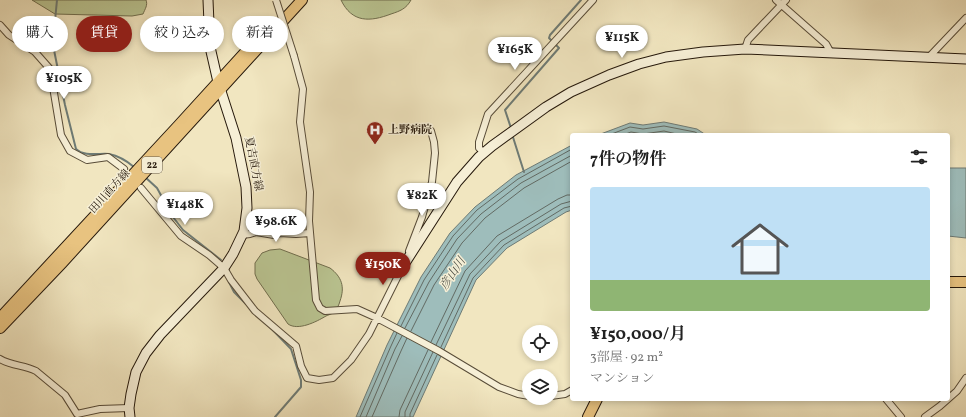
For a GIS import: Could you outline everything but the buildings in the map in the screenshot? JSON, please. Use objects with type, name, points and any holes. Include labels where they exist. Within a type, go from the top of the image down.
[{"type":"main road","name":"田川直方線","points":[[0,328],[62,263],[293,0]]},
{"type":"main road","name":"田川直方線","points":[[0,318],[302,0]]},
{"type":"main road","points":[[950,282],[966,282]]},
{"type":"main road","points":[[588,417],[596,401]]},
{"type":"street","name":"夏吉直方線","points":[[129,412],[130,394],[136,372],[146,353],[160,335],[224,268],[233,254],[244,231],[247,208],[246,187],[236,138],[219,86],[210,47],[208,0]]},
{"type":"street","points":[[276,0],[303,89],[300,122],[310,192],[309,221],[316,300],[320,308],[325,311],[357,309],[439,351],[499,387],[522,395]]},
{"type":"street","points":[[484,153],[479,148],[479,142],[488,114],[593,0]]},
{"type":"street","points":[[745,49],[748,40],[781,2],[826,44],[830,53]]},
{"type":"street","points":[[928,58],[966,18]]},
{"type":"street","points":[[0,25],[9,35],[35,52],[50,69],[61,134],[70,151],[87,160],[108,157],[124,169]]},
{"type":"street","points":[[141,188],[181,236],[224,268],[231,280],[255,311],[296,346],[301,366],[307,378],[319,380],[333,378],[351,360],[369,334],[405,263],[457,182],[484,153],[520,125],[571,92],[609,75],[639,64],[666,57],[703,52],[745,49],[966,59]]},
{"type":"street","points":[[405,263],[422,217],[432,182],[435,153],[431,131]]},
{"type":"street","points":[[242,235],[256,232],[274,235],[280,233],[296,234],[310,232]]},
{"type":"street","points":[[0,359],[8,364],[31,368],[36,371],[65,395],[77,414],[100,409],[129,412]]},
{"type":"street","points":[[950,397],[957,391],[966,378]]},
{"type":"street","points":[[558,395],[570,391]]},
{"type":"street","points":[[888,401],[901,417]]},
{"type":"street","points":[[925,417],[946,401]]},
{"type":"green space","points":[[32,0],[146,0],[147,4],[143,14],[132,16],[55,14]]},
{"type":"green space","points":[[341,0],[411,0],[405,8],[400,11],[383,17],[362,19],[350,13],[345,8]]},
{"type":"green space","points":[[280,249],[330,268],[334,271],[340,279],[342,291],[339,304],[334,312],[307,325],[297,327],[288,324],[255,274],[255,263],[262,253]]},
{"type":"water","points":[[664,122],[697,129],[703,133],[603,133],[630,123],[643,125]]},
{"type":"water","name":"彦山川","points":[[570,146],[570,211],[507,248],[476,280],[413,417],[356,417],[387,345],[421,277],[450,233],[475,207],[516,175]]},
{"type":"water","points":[[950,168],[966,168],[966,238],[950,236]]},
{"type":"waterway","points":[[57,0],[54,50],[76,149],[87,154],[113,155],[123,159],[134,167]]},
{"type":"waterway","points":[[511,128],[505,110],[559,48],[549,38],[550,35],[581,0]]},
{"type":"waterway","points":[[512,134],[524,172]]},
{"type":"waterway","points":[[145,177],[157,188],[173,217],[183,230],[221,260]]},
{"type":"waterway","points":[[229,282],[234,292],[246,304]]},
{"type":"waterway","points":[[268,325],[291,349],[301,380],[301,387],[275,417]]},
{"type":"place","name":"上野病院","points":[[375,145]]}]
